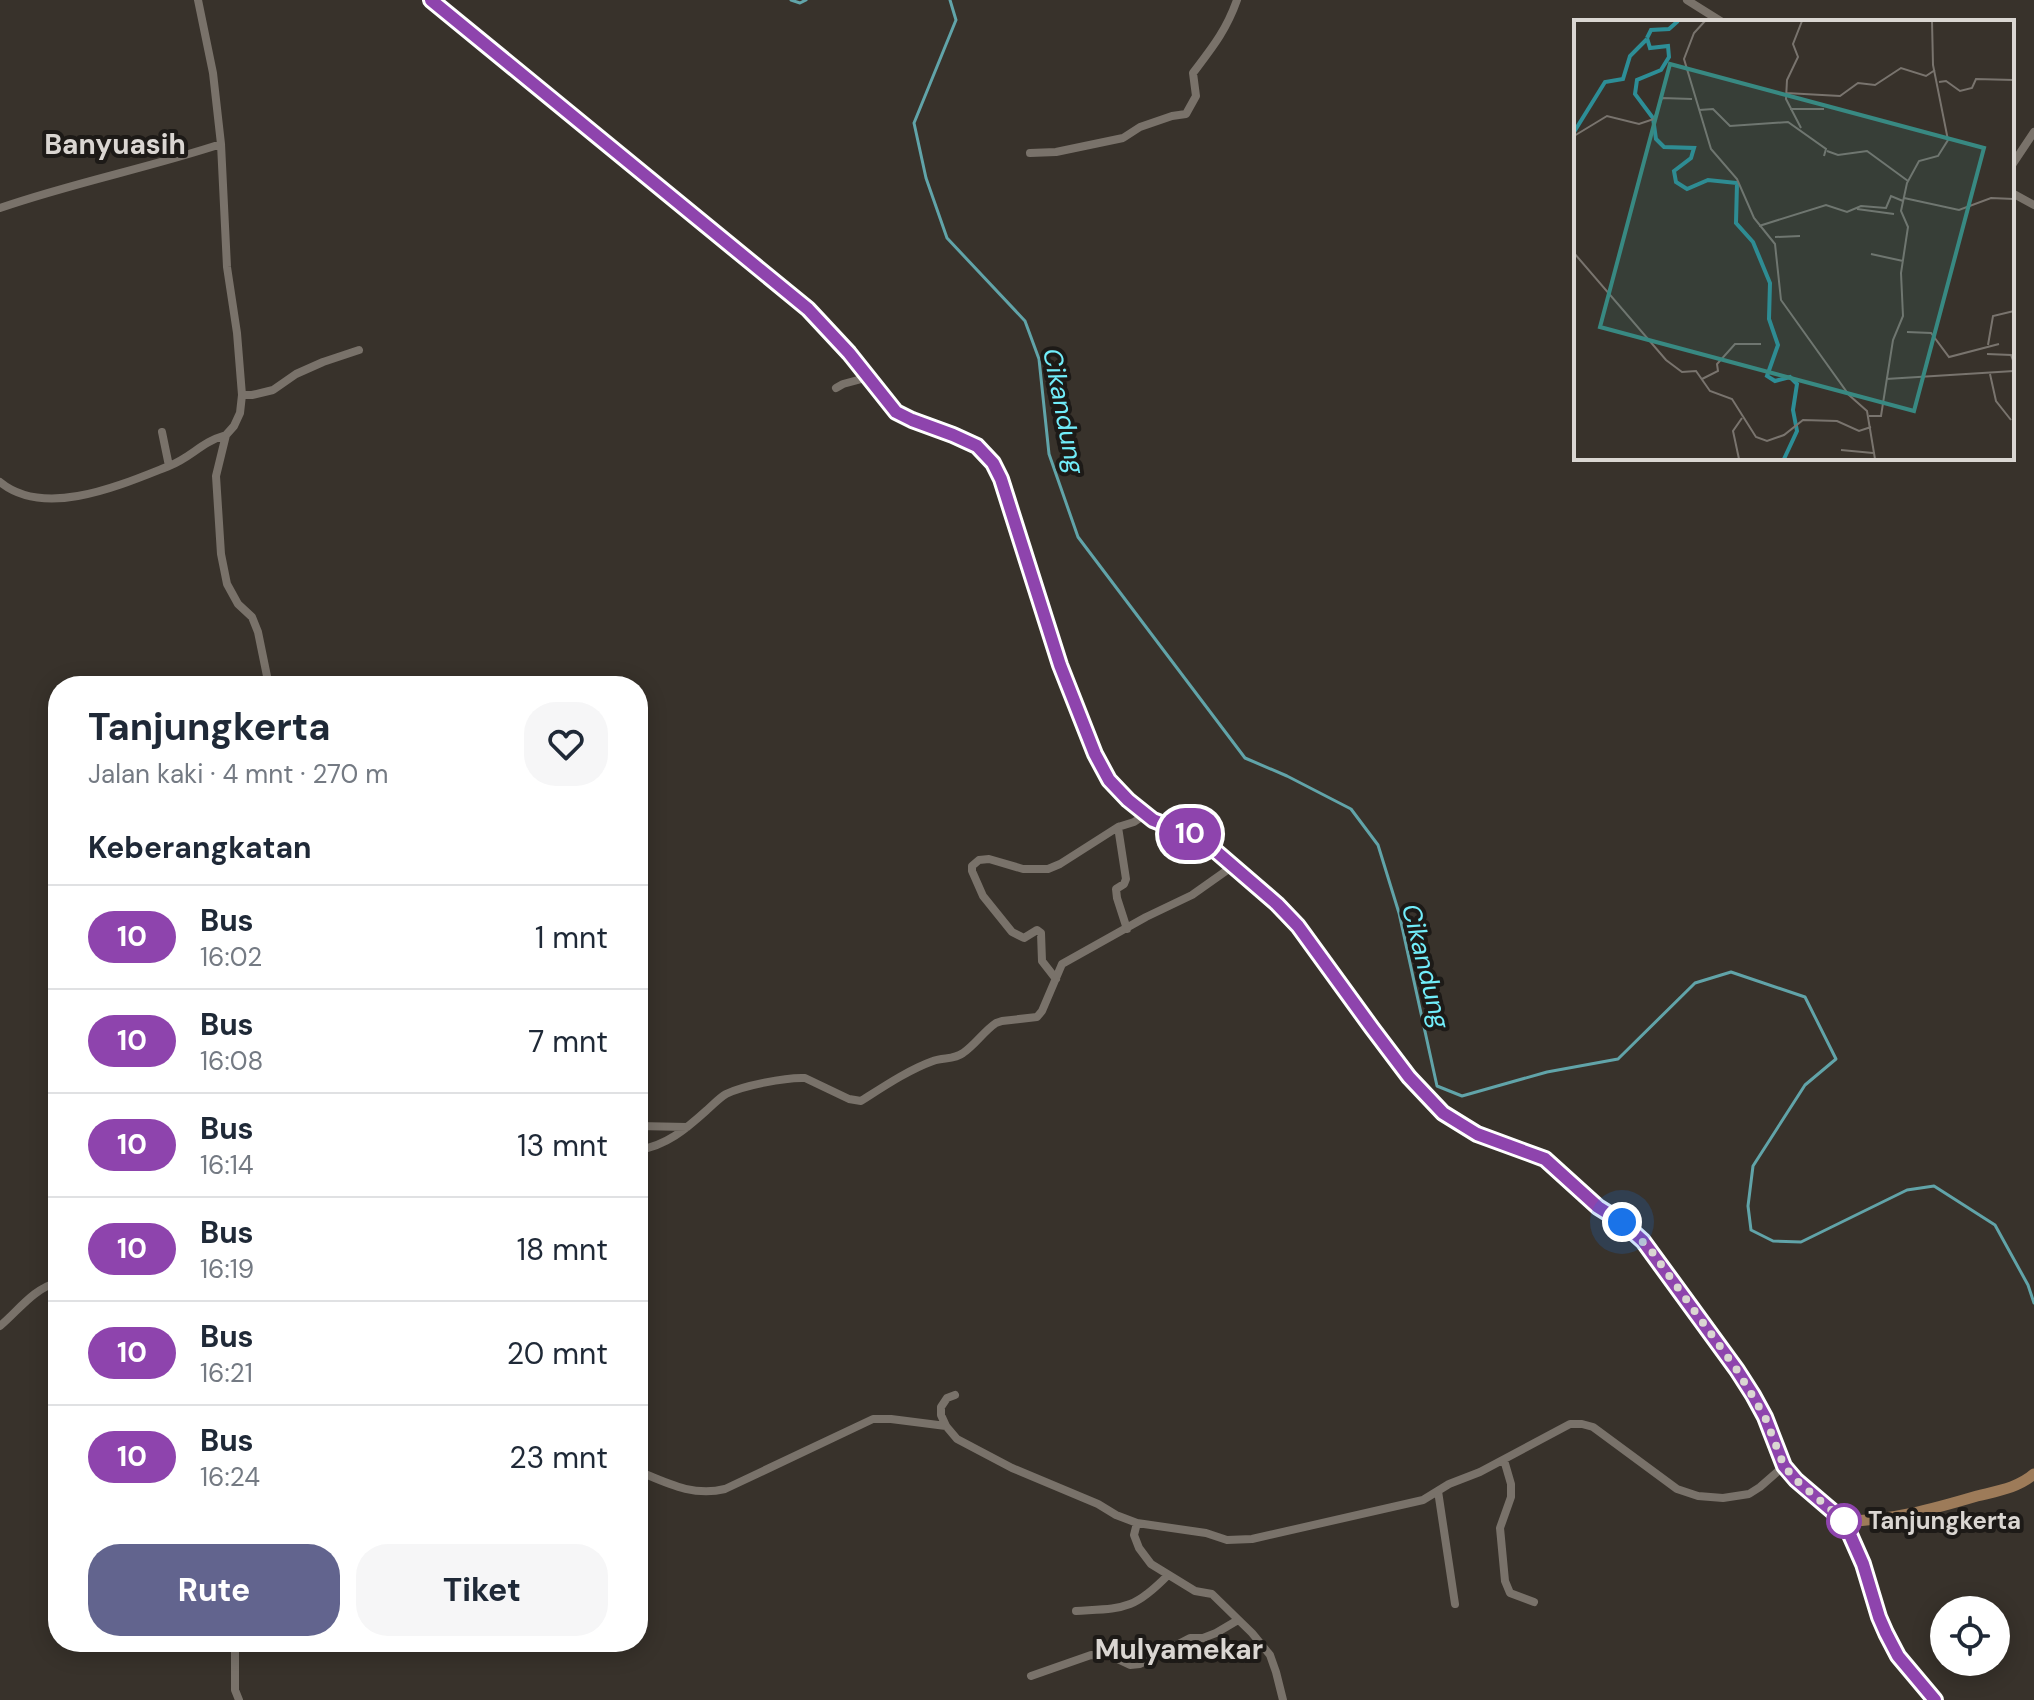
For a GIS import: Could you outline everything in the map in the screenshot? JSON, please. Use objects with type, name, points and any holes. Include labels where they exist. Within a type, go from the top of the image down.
[{"type":"street","points":[[198,0],[213,73],[221,144],[227,267],[242,395],[240,413],[226,435],[216,476],[221,554],[227,584],[238,604],[252,617],[258,632],[267,676]]},
{"type":"street","points":[[431,0],[777,282],[822,323],[896,412],[977,446],[993,463],[1001,479],[1060,665],[1095,754],[1109,780],[1153,820],[1203,840],[1277,904],[1298,926],[1409,1077],[1443,1113],[1477,1134],[1545,1159],[1598,1207],[1622,1222],[1643,1241],[1753,1395],[1784,1466],[1844,1521],[1890,1641],[1935,1700]]},
{"type":"street","points":[[1030,153],[1066,150],[1123,138],[1140,127],[1186,114],[1196,96],[1193,73],[1224,31],[1237,0]]},
{"type":"street","points":[[1687,0],[1719,20]]},
{"type":"street","points":[[2014,162],[2034,132]]},
{"type":"street","points":[[0,208],[221,144]]},
{"type":"street","points":[[2014,194],[2034,205]]},
{"type":"street","points":[[242,395],[273,390],[296,374],[359,350]]},
{"type":"street","points":[[836,388],[869,377]]},
{"type":"street","points":[[162,432],[169,466]]},
{"type":"street","points":[[0,482],[12,492],[44,500],[79,495],[128,482],[169,466],[190,455],[198,446],[226,435]]},
{"type":"street","points":[[1056,979],[1042,961],[1041,933],[1037,930],[1024,938],[1012,932],[983,896],[972,866],[979,860],[989,859],[1023,869],[1048,869],[1146,814]]},
{"type":"street","points":[[1118,827],[1126,881],[1116,889],[1127,929]]},
{"type":"street","points":[[648,1149],[677,1136],[725,1095],[798,1077],[857,1102],[933,1061],[962,1055],[996,1023],[1037,1017],[1062,964],[1192,895],[1233,866]]},
{"type":"street","points":[[648,1126],[688,1127]]},
{"type":"street","points":[[0,1326],[34,1293],[48,1285]]},
{"type":"street","points":[[955,1395],[947,1398],[941,1407],[941,1415],[957,1439],[1012,1468],[1137,1523],[1206,1533],[1227,1540],[1252,1539],[1423,1500],[1570,1424],[1593,1427],[1677,1489],[1698,1496],[1723,1498],[1749,1494],[1784,1466]]},
{"type":"street","points":[[648,1475],[684,1490],[715,1491],[873,1419],[946,1426]]},
{"type":"street","points":[[1504,1460],[1511,1484],[1511,1497],[1500,1528],[1505,1581],[1510,1593],[1534,1602]]},
{"type":"street","points":[[1844,1521],[1880,1519],[1931,1510],[2019,1485],[2034,1474]]},
{"type":"street","points":[[1438,1491],[1455,1604]]},
{"type":"street","points":[[1137,1523],[1134,1535],[1151,1564],[1195,1591],[1212,1594],[1270,1655],[1283,1700]]},
{"type":"street","points":[[1076,1611],[1125,1608],[1137,1602],[1168,1575]]},
{"type":"street","points":[[1031,1676],[1091,1655],[1111,1656],[1130,1665],[1140,1664],[1190,1638],[1203,1638],[1238,1620]]},
{"type":"street","points":[[235,1652],[235,1690],[239,1700]]},
{"type":"waterway","name":"Cikandung","points":[[791,0],[800,3],[806,0]]},
{"type":"waterway","name":"Cikandung","points":[[950,0],[956,20],[914,123],[926,178],[947,238],[1025,321],[1039,359],[1049,454],[1078,537],[1245,758],[1351,809],[1378,845],[1399,913],[1437,1086],[1462,1096],[1547,1072],[1618,1059],[1695,983],[1731,972],[1805,997],[1836,1059],[1805,1085],[1753,1166],[1748,1206],[1751,1230],[1773,1241],[1801,1242],[1907,1190],[1934,1186],[1995,1225],[2028,1285],[2034,1303]]},
{"type":"bus line","name":"10","points":[[431,0],[808,309],[849,353],[896,412],[977,446],[988,457],[1001,479],[1060,665],[1095,754],[1109,780],[1153,820],[1203,840],[1277,904],[1298,926],[1409,1077],[1443,1113],[1477,1134],[1545,1159],[1598,1207],[1622,1222],[1643,1241],[1753,1395],[1784,1466],[1844,1521],[1863,1564],[1886,1633],[1898,1656],[1935,1700]]},
{"type":"place","name":"Tanjungkerta","points":[[1844,1521]]},
{"type":"district","name":"Banyuasih","points":[[115,144]]},
{"type":"district","name":"Mulyamekar","points":[[1179,1649]]},
{"type":"route","points":[[1622,1222],[1650,1249],[1737,1370],[1765,1417],[1784,1466],[1844,1521]]}]
